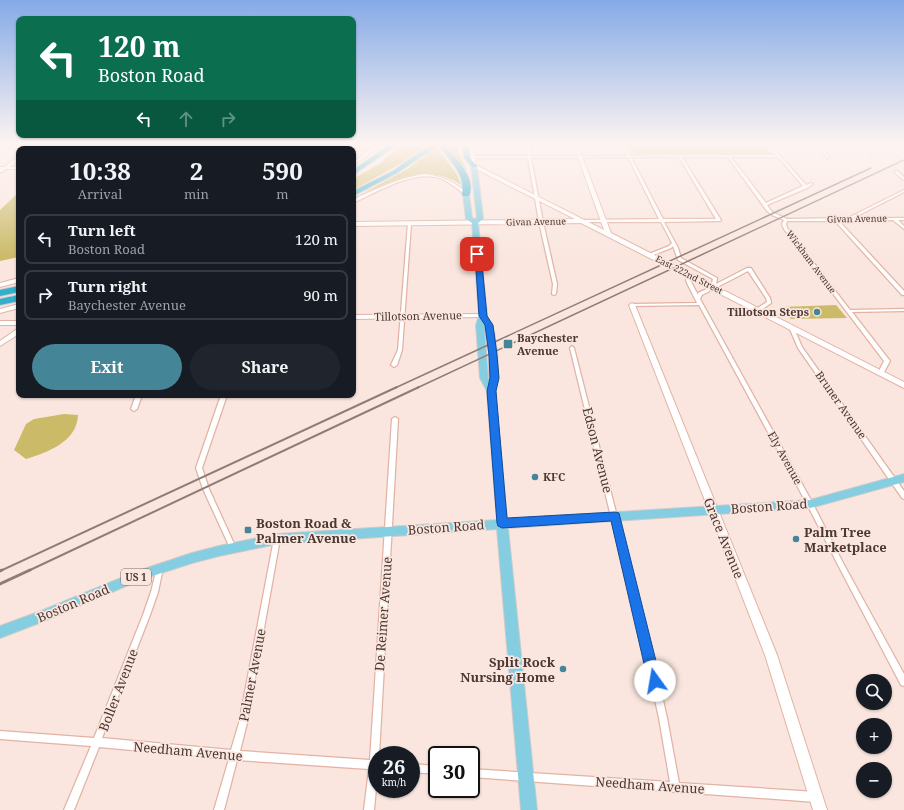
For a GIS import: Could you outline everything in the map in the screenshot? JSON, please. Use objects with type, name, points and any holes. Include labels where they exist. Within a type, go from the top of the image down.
[{"type":"highway","points":[[356,192],[378,181]]},
{"type":"highway","points":[[466,181],[468,187],[466,194]]},
{"type":"highway","points":[[0,293],[16,290]]},
{"type":"highway","points":[[0,302],[16,299]]},
{"type":"main road","points":[[475,181],[480,219],[475,222]]},
{"type":"main road","points":[[466,194],[469,219],[475,222]]},
{"type":"main road","points":[[475,222],[483,316],[480,325],[484,378],[491,391],[529,810]]},
{"type":"main road","name":"Boston Road","points":[[0,632],[160,568],[198,556],[277,539],[502,523],[810,504],[899,479]]},
{"type":"street","points":[[356,201],[398,181]]},
{"type":"street","points":[[450,181],[466,194]]},
{"type":"street","name":"East 222nd Street","points":[[508,181],[904,385]]},
{"type":"street","points":[[534,181],[540,222],[555,284],[554,294]]},
{"type":"street","points":[[589,181],[608,233]]},
{"type":"street","points":[[641,181],[676,248],[677,256],[682,262],[715,279],[713,287]]},
{"type":"street","name":"Givan Avenue","points":[[356,224],[719,220],[695,181]]},
{"type":"street","name":"Wickham Avenue","points":[[747,181],[768,210],[774,215],[786,220],[784,224],[785,228],[817,273],[849,311],[887,361],[881,373]]},
{"type":"street","points":[[800,181],[806,187]]},
{"type":"street","points":[[765,205],[811,184]]},
{"type":"street","points":[[848,220],[904,191]]},
{"type":"street","points":[[894,219],[904,228]]},
{"type":"street","name":"Givan Avenue","points":[[786,220],[904,219]]},
{"type":"street","points":[[836,220],[904,294]]},
{"type":"street","points":[[394,365],[400,350],[409,224]]},
{"type":"street","points":[[650,255],[673,244]]},
{"type":"street","points":[[632,305],[700,302],[700,294],[750,269],[769,302],[766,306],[758,310]]},
{"type":"street","name":"Ely Avenue","points":[[689,275],[688,280],[810,504],[904,682]]},
{"type":"street","points":[[0,280],[16,277]]},
{"type":"street","points":[[0,285],[16,281]]},
{"type":"street","name":"Grace Avenue","points":[[632,305],[771,655],[816,797]]},
{"type":"street","points":[[0,311],[16,307]]},
{"type":"street","points":[[849,311],[904,310]]},
{"type":"street","name":"Tillotson Avenue","points":[[356,317],[483,316]]},
{"type":"street","points":[[0,323],[16,323]]},
{"type":"street","name":"Bruner Avenue","points":[[791,327],[800,346],[899,479],[904,496]]},
{"type":"street","points":[[0,344],[16,333]]},
{"type":"street","name":"Edson Avenue","points":[[572,348],[615,517],[663,718],[675,787]]},
{"type":"street","points":[[134,409],[138,398]]},
{"type":"street","points":[[223,398],[199,468],[206,489],[233,548]]},
{"type":"street","name":"De Reimer Avenue","points":[[377,746],[395,419]]},
{"type":"street","name":"Palmer Avenue","points":[[220,810],[243,724],[277,539]]},
{"type":"street","name":"Boller Avenue","points":[[69,810],[98,743],[149,610],[157,586],[160,568]]},
{"type":"street","name":"Needham Avenue","points":[[0,735],[235,756],[368,764]]},
{"type":"street","name":"Needham Avenue","points":[[480,773],[816,797]]},
{"type":"street","points":[[816,797],[820,810]]},
{"type":"street","name":"De Reimer Avenue","points":[[369,810],[371,798]]},
{"type":"shaded area","points":[[356,181],[370,181],[356,188]]},
{"type":"shaded area","points":[[386,181],[395,181],[379,187],[356,197]]},
{"type":"shaded area","points":[[454,181],[460,181],[460,184]]},
{"type":"shaded area","points":[[16,195],[16,258],[0,261],[0,210]]},
{"type":"shaded area","points":[[836,305],[847,318],[791,319],[781,307]]},
{"type":"shaded area","points":[[64,414],[78,415],[73,432],[67,439],[52,449],[26,459],[14,450],[26,424],[34,419]]},
{"type":"railway","points":[[395,388],[843,181]]},
{"type":"railway","points":[[417,388],[860,181]]},
{"type":"railway","points":[[2,570],[0,571],[397,387]]},
{"type":"railway","points":[[28,571],[419,387]]},
{"type":"railway","points":[[0,584],[30,570]]},
{"type":"place","name":"Tillotson Steps","points":[[817,312]]},
{"type":"place","name":"Baychester Avenue","points":[[508,344]]},
{"type":"place","name":"KFC","points":[[535,477]]},
{"type":"place","name":"Boston Road & Palmer Avenue","points":[[248,530]]},
{"type":"place","name":"Palm Tree Marketplace","points":[[796,539]]},
{"type":"place","name":"Split Rock Nursing Home","points":[[563,669]]},
{"type":"route","points":[[477,254],[483,316],[489,325],[493,355],[495,378],[491,391],[502,523],[615,517],[655,681]]}]
